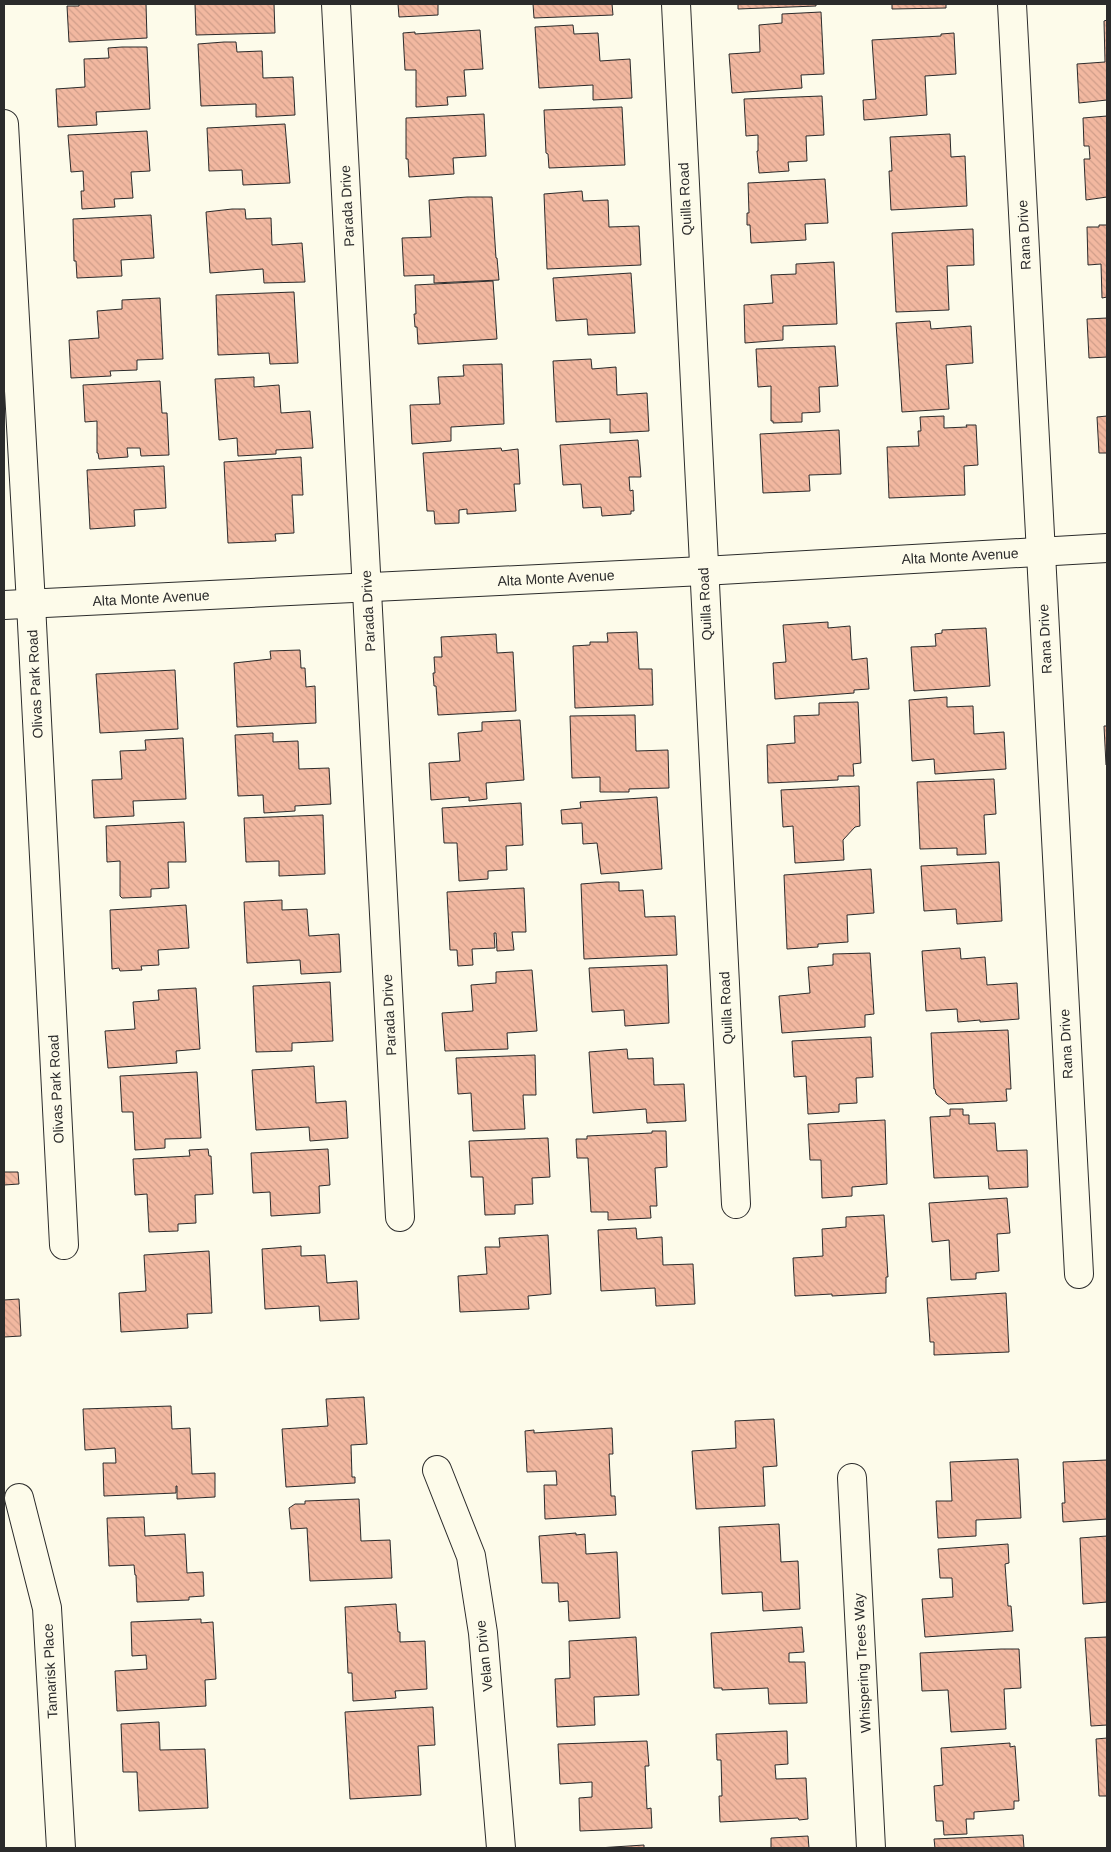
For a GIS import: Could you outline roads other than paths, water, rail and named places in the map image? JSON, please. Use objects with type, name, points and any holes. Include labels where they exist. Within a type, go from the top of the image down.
[{"type":"street","name":"Parada Drive","points":[[336,4],[400,1218]]},
{"type":"street","name":"Quilla Road","points":[[676,4],[736,1204]]},
{"type":"street","name":"Rana Drive","points":[[1012,4],[1079,1274]]},
{"type":"street","name":"Olivas Park Road","points":[[4,124],[64,1245]]},
{"type":"street","name":"Alta Monte Avenue","points":[[4,605],[703,571],[1107,548]]},
{"type":"street","name":"Velan Drive","points":[[437,1470],[471,1556],[483,1633],[501,1848]]},
{"type":"street","name":"Whispering Trees Way","points":[[852,1478],[871,1848]]},
{"type":"street","name":"Tamarisk Place","points":[[19,1498],[46,1608],[61,1848]]},
{"type":"street","points":[[496,1848],[501,1848]]}]
